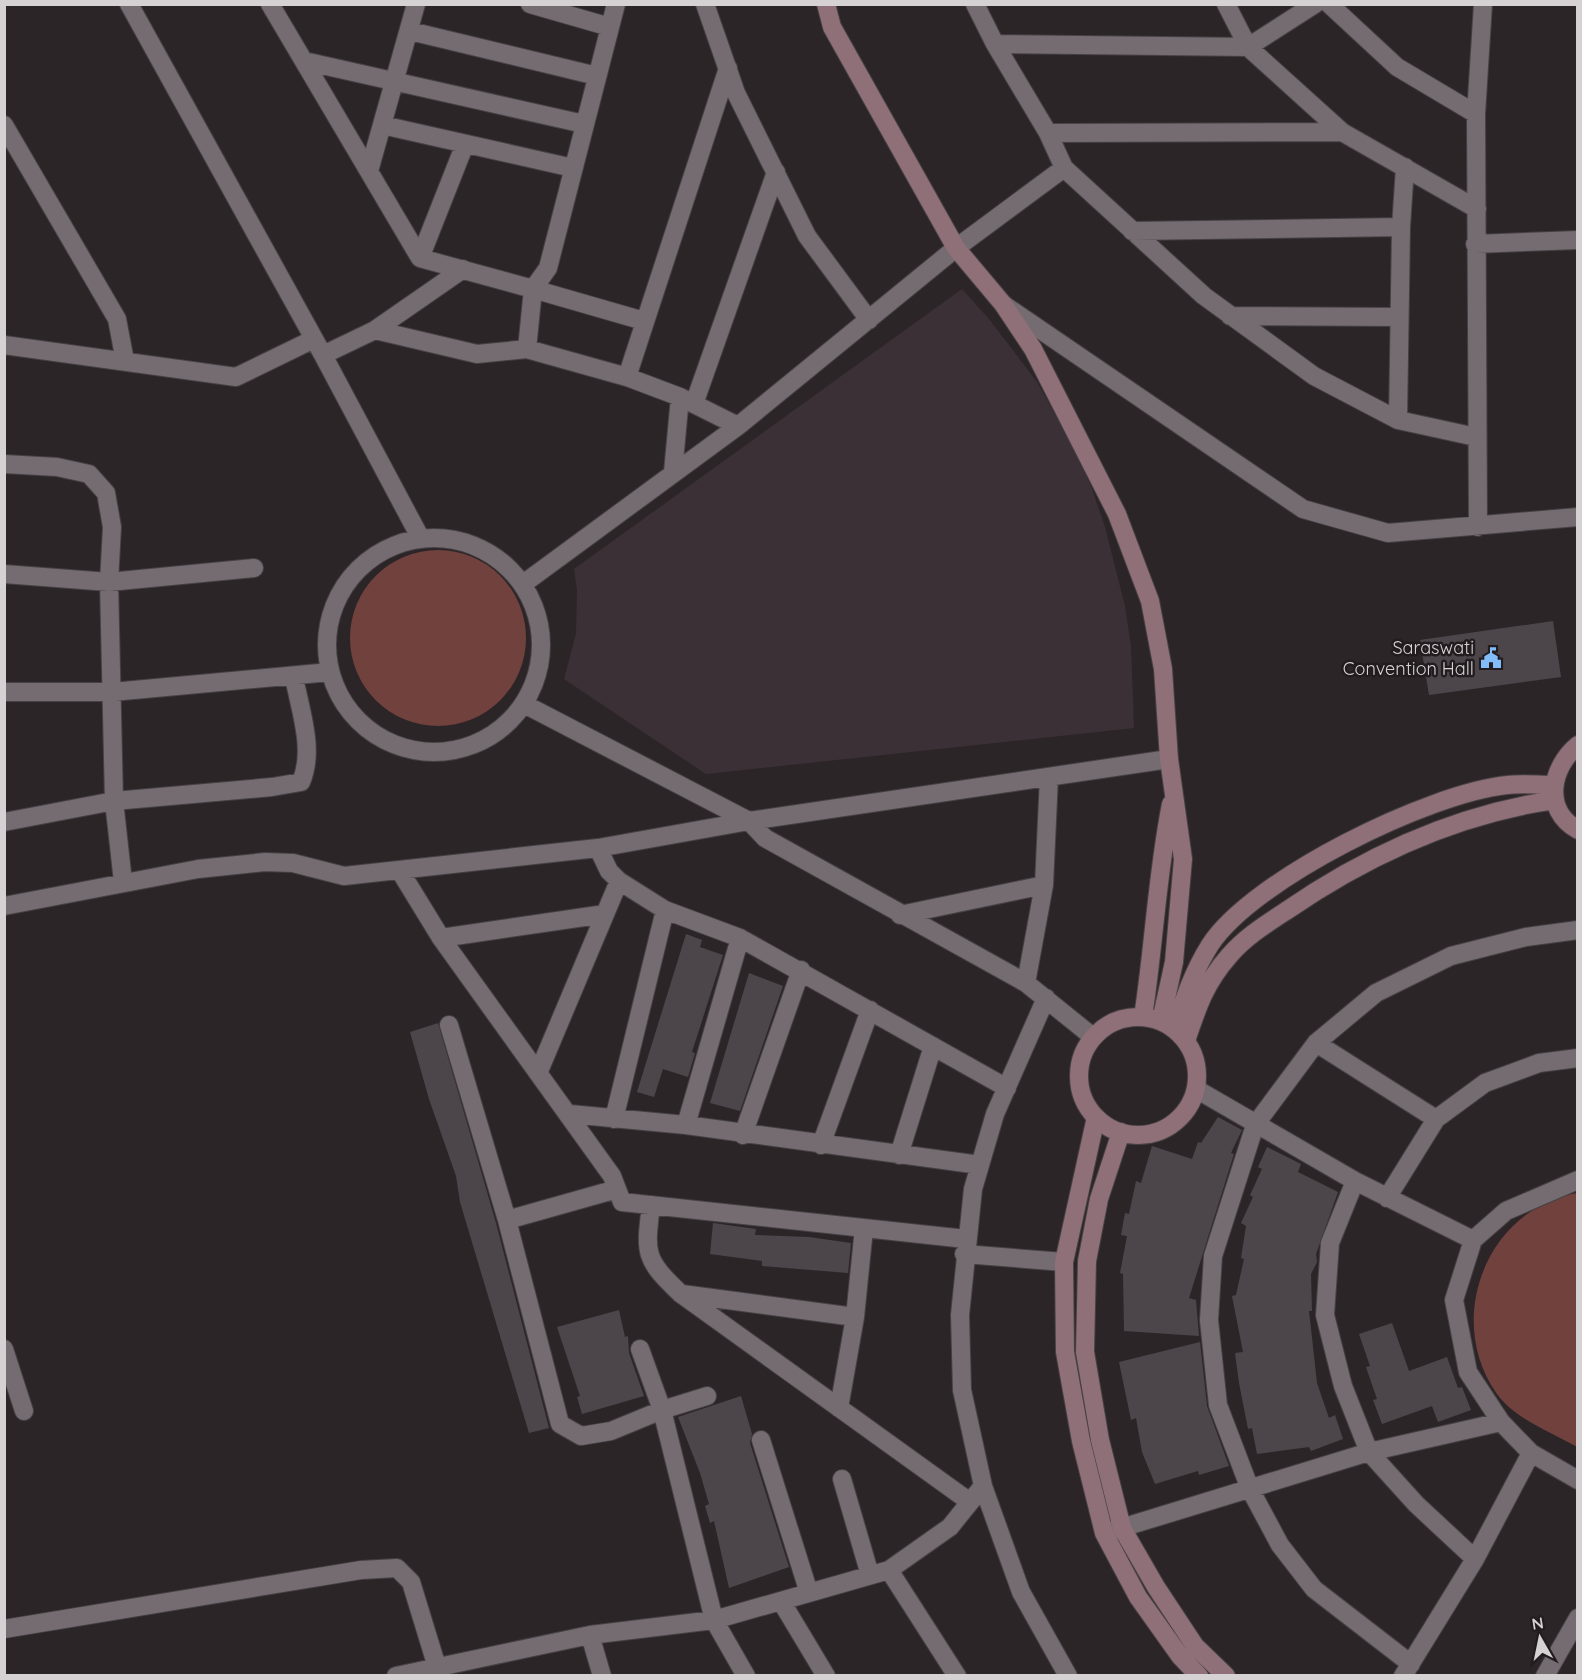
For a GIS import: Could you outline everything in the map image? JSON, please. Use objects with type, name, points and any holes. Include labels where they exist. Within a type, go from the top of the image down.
[{"type":"street","points":[[129,4],[319,347],[421,539]]},
{"type":"street","points":[[270,4],[420,258],[644,321]]},
{"type":"street","points":[[369,171],[396,82],[416,4]]},
{"type":"street","points":[[530,4],[610,27]]},
{"type":"street","points":[[526,349],[533,289],[548,268],[616,4]]},
{"type":"street","points":[[705,4],[736,93],[807,236],[869,320]]},
{"type":"street","points":[[826,4],[832,27],[956,248],[1003,304],[1033,349],[1118,514],[1150,601],[1163,669],[1169,759],[1183,859],[1166,1027]]},
{"type":"street","points":[[975,4],[995,44],[1048,133],[1064,168],[1204,296],[1314,376],[1398,420],[1476,437]]},
{"type":"street","points":[[1226,4],[1248,47],[1342,132],[1477,209]]},
{"type":"street","points":[[995,44],[1248,47],[1315,4]]},
{"type":"street","points":[[1329,4],[1397,67],[1476,114]]},
{"type":"street","points":[[1468,4],[1483,11],[1476,114],[1478,527]]},
{"type":"street","points":[[410,31],[597,76]]},
{"type":"street","points":[[304,61],[584,124]]},
{"type":"street","points":[[627,377],[728,68]]},
{"type":"street","points":[[4,125],[117,319],[125,361]]},
{"type":"street","points":[[382,125],[573,168]]},
{"type":"street","points":[[1048,133],[1342,132]]},
{"type":"street","points":[[420,258],[465,144]]},
{"type":"street","points":[[1398,420],[1401,227],[1405,167]]},
{"type":"street","points":[[523,584],[738,426],[956,248],[1064,168]]},
{"type":"street","points":[[673,472],[687,400],[776,172]]},
{"type":"street","points":[[1132,231],[1401,227]]},
{"type":"street","points":[[1475,244],[1578,240]]},
{"type":"street","points":[[4,345],[236,377],[319,347],[375,330],[463,270]]},
{"type":"street","points":[[1003,304],[1303,509],[1388,533],[1578,517]]},
{"type":"street","points":[[1230,316],[1399,317]]},
{"type":"street","points":[[375,330],[477,354],[526,349],[627,377],[687,400],[738,426]]},
{"type":"street","points":[[4,464],[57,467],[89,474],[106,493],[112,527],[109,582],[114,801],[123,882]]},
{"type":"street","points":[[421,539],[450,539],[478,547],[503,563],[523,584],[535,606],[541,631],[542,648],[536,681],[524,704],[504,727],[477,743],[447,751],[417,751],[387,741],[362,724],[342,701],[330,672],[328,632],[332,612],[345,585],[366,562],[392,547],[421,539]]},
{"type":"street","points":[[4,574],[109,582],[254,568]]},
{"type":"street","points":[[4,692],[112,692],[330,672]]},
{"type":"street","points":[[4,822],[114,801],[272,787],[301,782],[307,768],[306,746],[294,677]]},
{"type":"street","points":[[524,704],[749,821],[765,838],[1026,983],[1093,1037]]},
{"type":"street","points":[[1578,745],[1565,755],[1557,769],[1554,793],[1561,815],[1578,830]]},
{"type":"street","points":[[4,906],[198,869],[265,862],[292,863],[345,876],[400,872],[481,859],[598,848],[749,821],[1169,759]]},
{"type":"street","points":[[1026,983],[1044,885],[1049,777]]},
{"type":"street","points":[[1166,1027],[1211,944],[1241,911],[1294,873],[1343,843],[1461,795],[1507,785],[1554,793]]},
{"type":"street","points":[[1166,1027],[1201,995],[1229,955],[1260,928],[1306,897],[1356,868],[1420,837],[1554,793]]},
{"type":"street","points":[[598,848],[609,871],[620,881],[665,909],[741,938],[1006,1088]]},
{"type":"street","points":[[400,872],[441,938],[570,1114],[612,1176],[622,1202],[864,1228],[965,1247],[1064,1262]]},
{"type":"street","points":[[539,1071],[620,881]]},
{"type":"street","points":[[900,915],[1044,885]]},
{"type":"street","points":[[614,1119],[665,909]]},
{"type":"street","points":[[441,938],[605,914]]},
{"type":"street","points":[[1531,1453],[1475,1558],[1407,1670],[1314,1589],[1280,1545],[1250,1489],[1218,1405],[1209,1320],[1213,1256],[1256,1125],[1316,1043],[1376,993],[1451,956],[1526,937],[1578,930]]},
{"type":"street","points":[[686,1125],[741,938]]},
{"type":"street","points":[[743,1135],[801,970]]},
{"type":"street","points":[[1046,998],[995,1114],[973,1189],[965,1247],[960,1315],[962,1390],[983,1486],[1021,1592],[1068,1676]]},
{"type":"street","points":[[821,1145],[870,1010]]},
{"type":"street","points":[[1125,1018],[1166,1027],[1194,1056],[1198,1073],[1196,1089],[1188,1107],[1175,1121],[1159,1131],[1140,1135],[1121,1132],[1096,1117],[1085,1103],[1080,1086],[1079,1069],[1084,1052],[1093,1037],[1107,1025],[1125,1018]]},
{"type":"street","points":[[449,1025],[507,1220],[560,1424],[581,1436],[611,1431],[662,1410],[707,1396]]},
{"type":"street","points":[[1316,1043],[1436,1119]]},
{"type":"street","points":[[899,1155],[933,1046]]},
{"type":"street","points":[[1387,1198],[1436,1119],[1485,1083],[1539,1063],[1578,1058]]},
{"type":"street","points":[[1196,1089],[1355,1181],[1473,1240]]},
{"type":"street","points":[[570,1114],[686,1125],[743,1135],[980,1165]]},
{"type":"street","points":[[1096,1117],[1064,1262],[1065,1352],[1081,1441],[1104,1533],[1138,1597],[1180,1656],[1199,1676]]},
{"type":"street","points":[[1121,1132],[1099,1199],[1087,1261],[1084,1352],[1100,1440],[1122,1528],[1156,1587],[1195,1646],[1226,1676]]},
{"type":"street","points":[[1578,1180],[1506,1211],[1473,1240],[1454,1300],[1468,1372],[1501,1422],[1531,1453],[1578,1480]]},
{"type":"street","points":[[1355,1181],[1330,1243],[1325,1315],[1343,1386],[1369,1452],[1416,1504],[1475,1558]]},
{"type":"street","points":[[507,1220],[617,1189]]},
{"type":"street","points":[[651,1205],[646,1246],[655,1270],[681,1294],[970,1502]]},
{"type":"street","points":[[839,1408],[855,1317],[864,1228]]},
{"type":"street","points":[[681,1294],[855,1317]]},
{"type":"street","points":[[4,1348],[24,1411]]},
{"type":"street","points":[[640,1349],[662,1410],[714,1620],[746,1676]]},
{"type":"street","points":[[1104,1533],[1369,1452],[1501,1422]]},
{"type":"street","points":[[762,1440],[809,1593]]},
{"type":"street","points":[[842,1479],[870,1575]]},
{"type":"street","points":[[396,1676],[590,1635],[714,1620],[889,1570],[950,1527],[983,1486]]},
{"type":"street","points":[[4,1629],[361,1570],[397,1568],[411,1582],[437,1667]]},
{"type":"street","points":[[889,1570],[957,1676]]},
{"type":"street","points":[[781,1601],[826,1676]]},
{"type":"street","points":[[1545,1676],[1578,1618]]},
{"type":"street","points":[[590,1635],[602,1676]]},
{"type":"shaded area","points":[[962,289],[989,319],[1037,382],[1076,452],[1092,489],[1105,527],[1125,606],[1131,647],[1134,728],[706,774],[564,679],[576,634],[577,590],[574,569]]},
{"type":"shaded area","points":[[438,550],[472,557],[487,565],[500,576],[511,589],[519,604],[526,638],[519,672],[511,687],[500,700],[487,711],[472,719],[438,726],[404,719],[389,711],[376,700],[365,687],[357,672],[350,638],[357,604],[365,589],[376,576],[389,565],[404,557]]},
{"type":"shaded area","points":[[1577,1193],[1577,1447],[1523,1418],[1505,1403],[1497,1394],[1481,1365],[1474,1334],[1475,1302],[1483,1272],[1498,1244],[1519,1221],[1545,1203]]},
{"type":"building","name":"Saraswati Convention Hall","points":[[1553,621],[1561,677],[1429,695],[1420,640]]},
{"type":"building","points":[[686,934],[702,940],[700,947],[723,955],[692,1052],[695,1053],[688,1077],[663,1069],[654,1097],[637,1092]]},
{"type":"building","points":[[749,973],[783,986],[740,1111],[710,1103]]},
{"type":"building","points":[[438,1023],[496,1223],[549,1428],[529,1433],[460,1202],[456,1176],[429,1099],[410,1032]]},
{"type":"building","points":[[1218,1117],[1242,1130],[1231,1153],[1234,1154],[1189,1298],[1196,1300],[1199,1336],[1124,1331],[1123,1274],[1120,1273],[1127,1236],[1121,1235],[1125,1213],[1129,1214],[1136,1181],[1141,1183],[1152,1146],[1192,1159],[1198,1142],[1201,1143]]},
{"type":"building","points":[[1267,1147],[1301,1164],[1298,1172],[1338,1192],[1316,1254],[1317,1262],[1311,1274],[1312,1311],[1309,1311],[1317,1383],[1329,1418],[1335,1415],[1343,1439],[1311,1451],[1309,1447],[1257,1454],[1252,1428],[1248,1429],[1239,1383],[1235,1353],[1243,1352],[1232,1296],[1236,1295],[1244,1259],[1241,1258],[1246,1226],[1241,1223],[1253,1197],[1250,1195],[1262,1169],[1258,1167]]},
{"type":"building","points":[[713,1223],[756,1229],[755,1235],[809,1237],[851,1243],[848,1273],[762,1266],[762,1261],[710,1254]]},
{"type":"building","points":[[619,1310],[625,1337],[628,1336],[629,1353],[644,1396],[582,1414],[577,1397],[580,1396],[557,1327]]},
{"type":"building","points":[[1392,1323],[1409,1371],[1447,1357],[1458,1388],[1462,1387],[1471,1410],[1438,1422],[1432,1406],[1382,1424],[1373,1400],[1377,1399],[1366,1367],[1370,1366],[1359,1334]]},
{"type":"building","points":[[1200,1342],[1207,1406],[1229,1466],[1199,1475],[1198,1471],[1155,1484],[1142,1452],[1136,1418],[1131,1420],[1119,1362]]},
{"type":"building","points":[[741,1396],[752,1434],[750,1443],[789,1567],[729,1588],[714,1521],[710,1523],[705,1506],[709,1504],[700,1473],[678,1417]]},
{"type":"place","name":"Saraswati Convention Hall","points":[[1491,658]]}]
